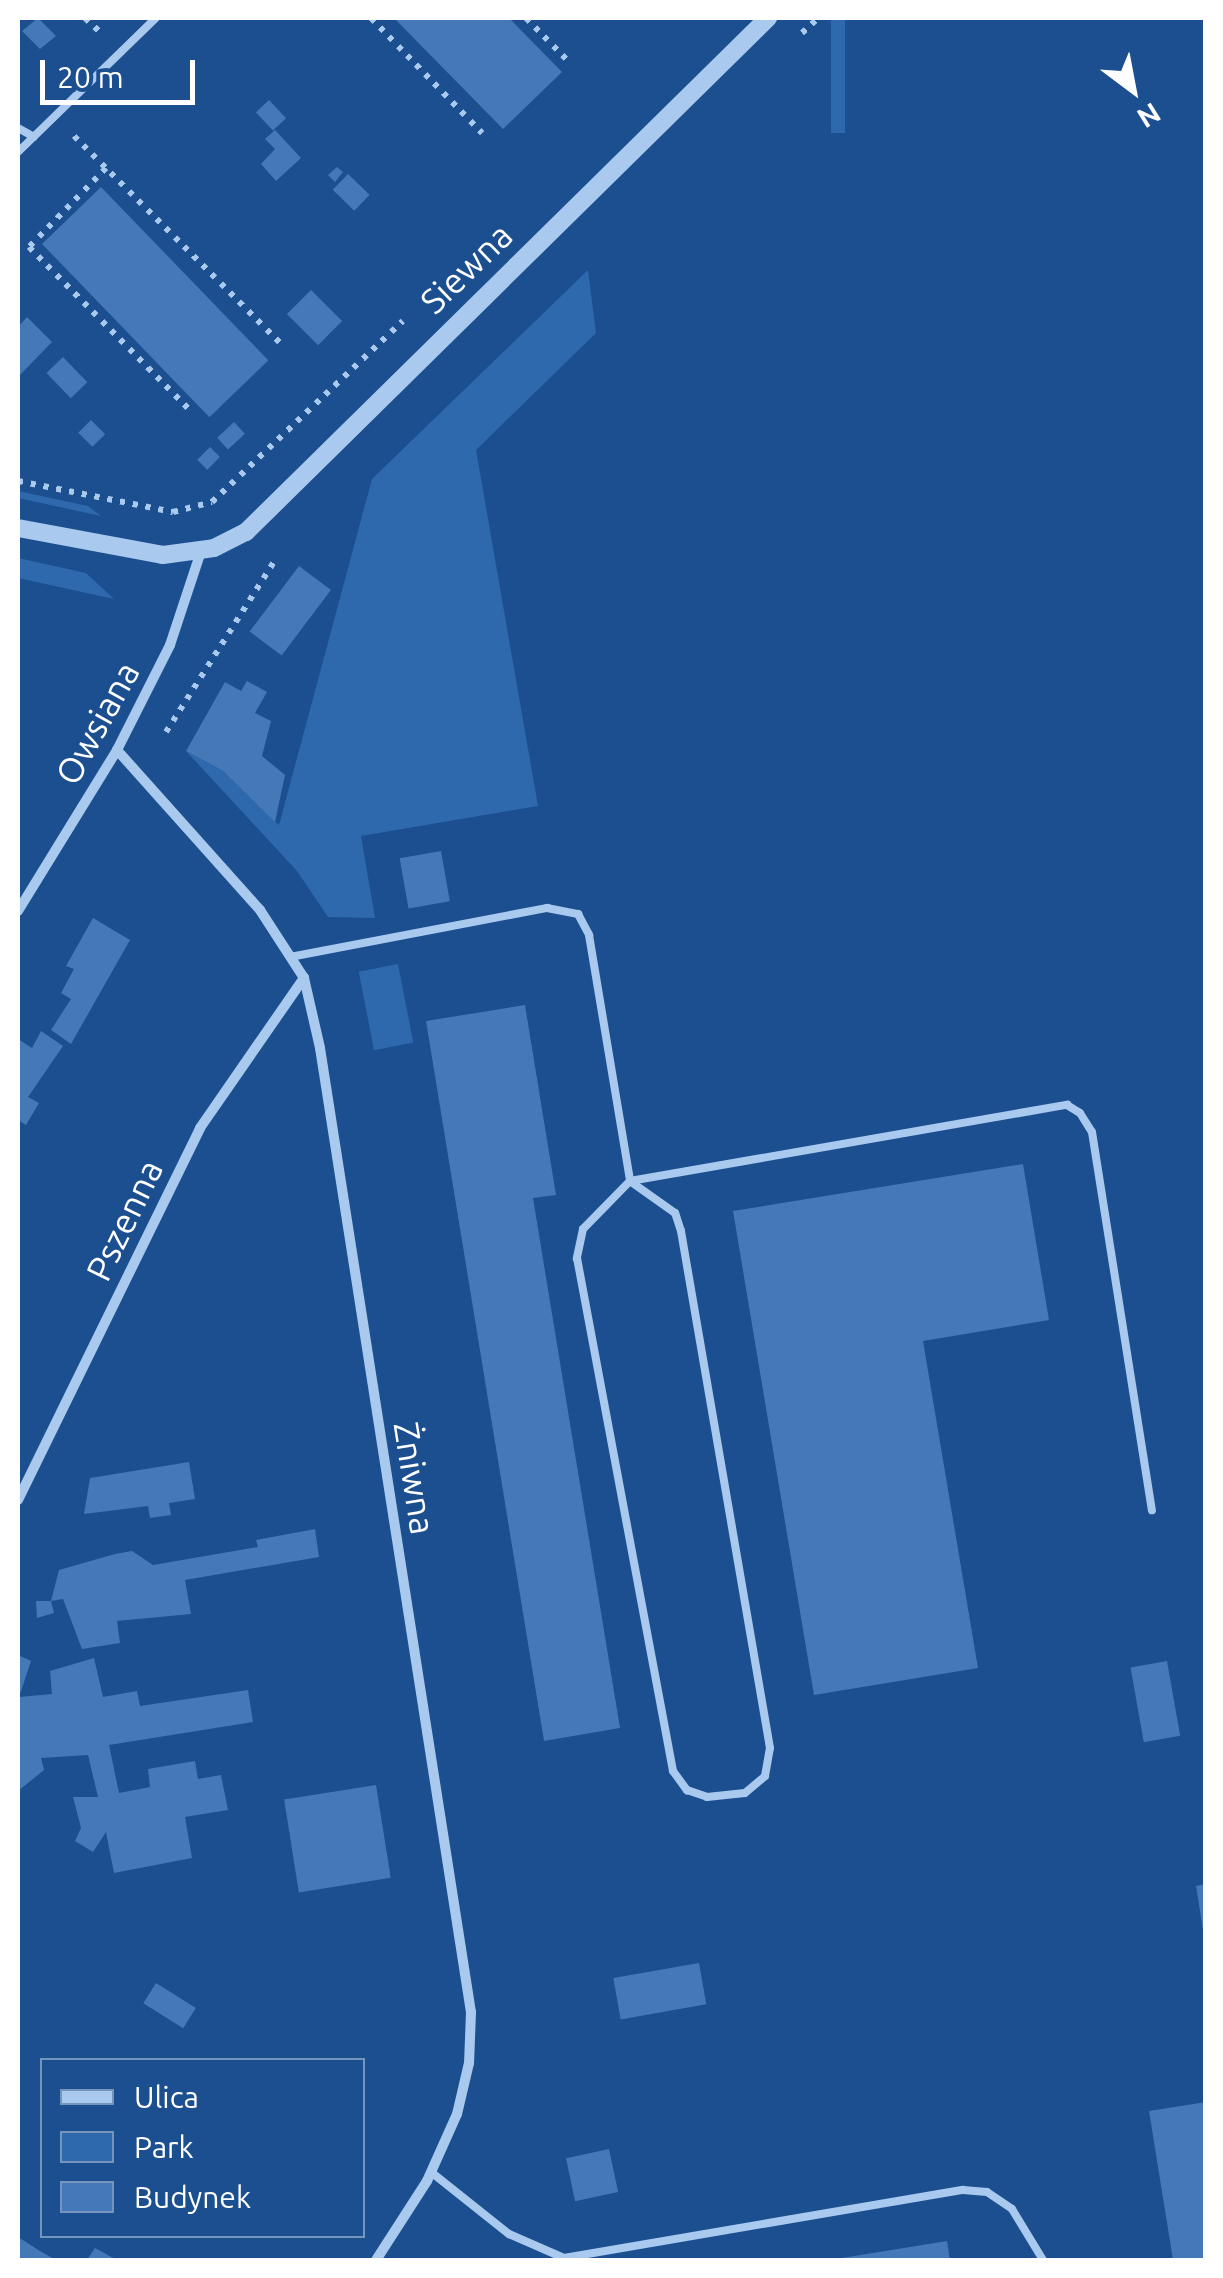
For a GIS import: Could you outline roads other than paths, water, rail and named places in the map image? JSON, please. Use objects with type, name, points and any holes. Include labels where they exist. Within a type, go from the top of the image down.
[{"type":"street","name":"Siewna","points":[[201,551],[246,532],[768,18]]},
{"type":"street","points":[[18,528],[134,554],[201,551]]},
{"type":"street","name":"Owsiana","points":[[18,910],[117,750],[176,632],[201,551]]},
{"type":"street","name":"Żniwna","points":[[117,750],[248,895],[304,978],[471,2012],[457,2114],[431,2172],[376,2260]]},
{"type":"street","name":"Pszenna","points":[[18,1500],[200,1128],[304,978]]},
{"type":"lane","points":[[18,152],[156,18]]},
{"type":"lane","points":[[18,128],[34,137]]},
{"type":"lane","points":[[290,957],[547,908],[578,914],[589,935],[630,1181],[675,1213],[681,1232],[770,1748],[765,1776],[745,1793],[707,1797],[687,1790],[673,1771],[576,1258],[583,1229],[630,1181],[1066,1105],[1080,1112],[1092,1132],[1152,1510]]},
{"type":"lane","points":[[431,2172],[508,2234],[563,2260],[963,2190],[986,2192],[1012,2209],[1043,2260]]}]
